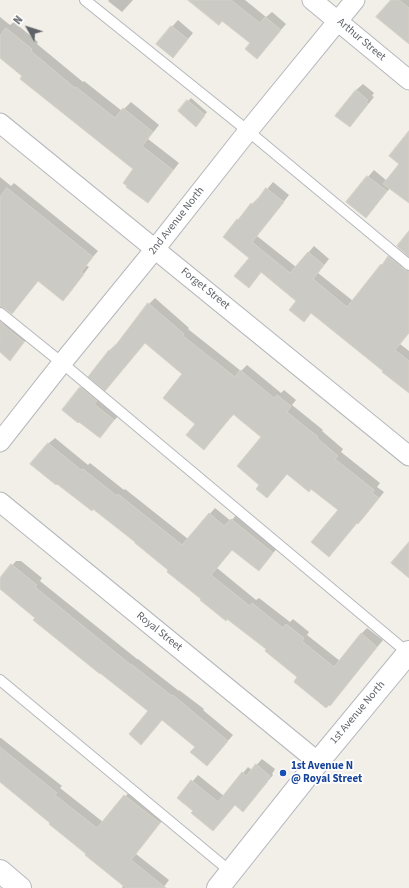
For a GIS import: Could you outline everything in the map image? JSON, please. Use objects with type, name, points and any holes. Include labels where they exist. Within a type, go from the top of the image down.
[{"type":"main road","name":"1st Avenue North","points":[[225,880],[318,762],[408,653]]},
{"type":"main road","points":[[0,871],[20,888]]},
{"type":"street","name":"Arthur Street","points":[[312,0],[409,80]]},
{"type":"street","name":"2nd Avenue North","points":[[0,442],[248,131],[355,0]]},
{"type":"street","name":"Forget Street","points":[[0,123],[409,456]]},
{"type":"street","name":"Royal Street","points":[[0,502],[318,762]]},
{"type":"lane","points":[[85,0],[248,131],[409,265]]},
{"type":"lane","points":[[0,313],[62,363],[408,653]]},
{"type":"lane","points":[[0,680],[225,880]]},
{"type":"building","points":[[188,0],[231,0],[260,23],[265,17],[281,30],[257,59],[245,49],[250,43],[222,21],[219,25]]},
{"type":"building","points":[[391,0],[399,0],[409,8],[409,44],[376,17]]},
{"type":"building","points":[[171,26],[188,39],[173,58],[156,44]]},
{"type":"building","points":[[6,28],[32,49],[31,51],[75,88],[76,87],[115,118],[123,108],[153,132],[142,146],[173,170],[148,203],[126,187],[127,186],[123,183],[133,169],[20,79],[22,76],[0,58],[0,36]]},
{"type":"building","points":[[356,90],[368,100],[366,102],[368,104],[350,127],[335,116]]},
{"type":"building","points":[[187,100],[205,115],[196,127],[178,111]]},
{"type":"building","points":[[409,131],[409,203],[383,184],[399,164],[389,156]]},
{"type":"building","points":[[367,176],[387,191],[366,218],[346,202]]},
{"type":"building","points":[[7,188],[93,257],[81,272],[84,274],[63,301],[38,281],[12,314],[0,307],[0,197]]},
{"type":"building","points":[[266,188],[284,202],[252,242],[290,273],[308,252],[324,265],[313,279],[347,307],[388,256],[405,270],[409,271],[409,333],[395,350],[409,361],[409,393],[311,313],[304,322],[289,310],[296,301],[261,272],[249,288],[234,276],[249,258],[223,237],[251,203],[253,205]]},
{"type":"building","points":[[409,231],[409,257],[397,246]]},
{"type":"building","points":[[148,303],[184,334],[183,336],[235,377],[240,370],[274,398],[277,395],[291,406],[287,412],[318,437],[317,438],[338,456],[335,459],[374,490],[372,493],[379,498],[329,557],[311,542],[338,510],[311,489],[309,492],[287,474],[267,498],[256,489],[259,485],[237,466],[261,437],[233,414],[204,450],[186,435],[195,424],[163,398],[182,374],[145,343],[105,391],[88,377],[109,350],[111,351]]},
{"type":"building","points":[[0,321],[24,342],[10,361],[0,352]]},
{"type":"building","points":[[80,387],[97,401],[94,404],[114,420],[100,438],[62,410]]},
{"type":"building","points":[[48,443],[81,470],[83,469],[117,496],[118,494],[182,545],[209,513],[224,526],[231,519],[273,553],[259,571],[232,550],[211,575],[250,606],[252,603],[283,628],[286,624],[304,638],[302,641],[334,667],[361,633],[377,647],[330,706],[329,705],[326,708],[294,682],[297,677],[265,651],[266,649],[227,619],[226,621],[200,600],[201,599],[167,572],[168,570],[93,509],[92,511],[30,464]]},
{"type":"building","points":[[409,542],[409,578],[391,563]]},
{"type":"building","points":[[11,564],[37,585],[35,587],[131,665],[172,696],[173,695],[228,741],[207,766],[190,752],[195,747],[162,720],[141,745],[129,734],[148,711],[33,620],[35,618],[0,589],[0,578]]},
{"type":"building","points":[[0,747],[57,793],[55,795],[97,828],[124,795],[160,823],[131,860],[166,888],[126,888],[85,855],[86,854],[49,824],[50,823],[0,782]]},
{"type":"building","points":[[256,764],[270,776],[267,780],[268,781],[243,812],[235,805],[213,831],[191,813],[193,811],[177,798],[191,780],[218,802],[242,772],[246,776]]},
{"type":"place","name":"1st Avenue N @ Royal Street","points":[[283,773]]}]
